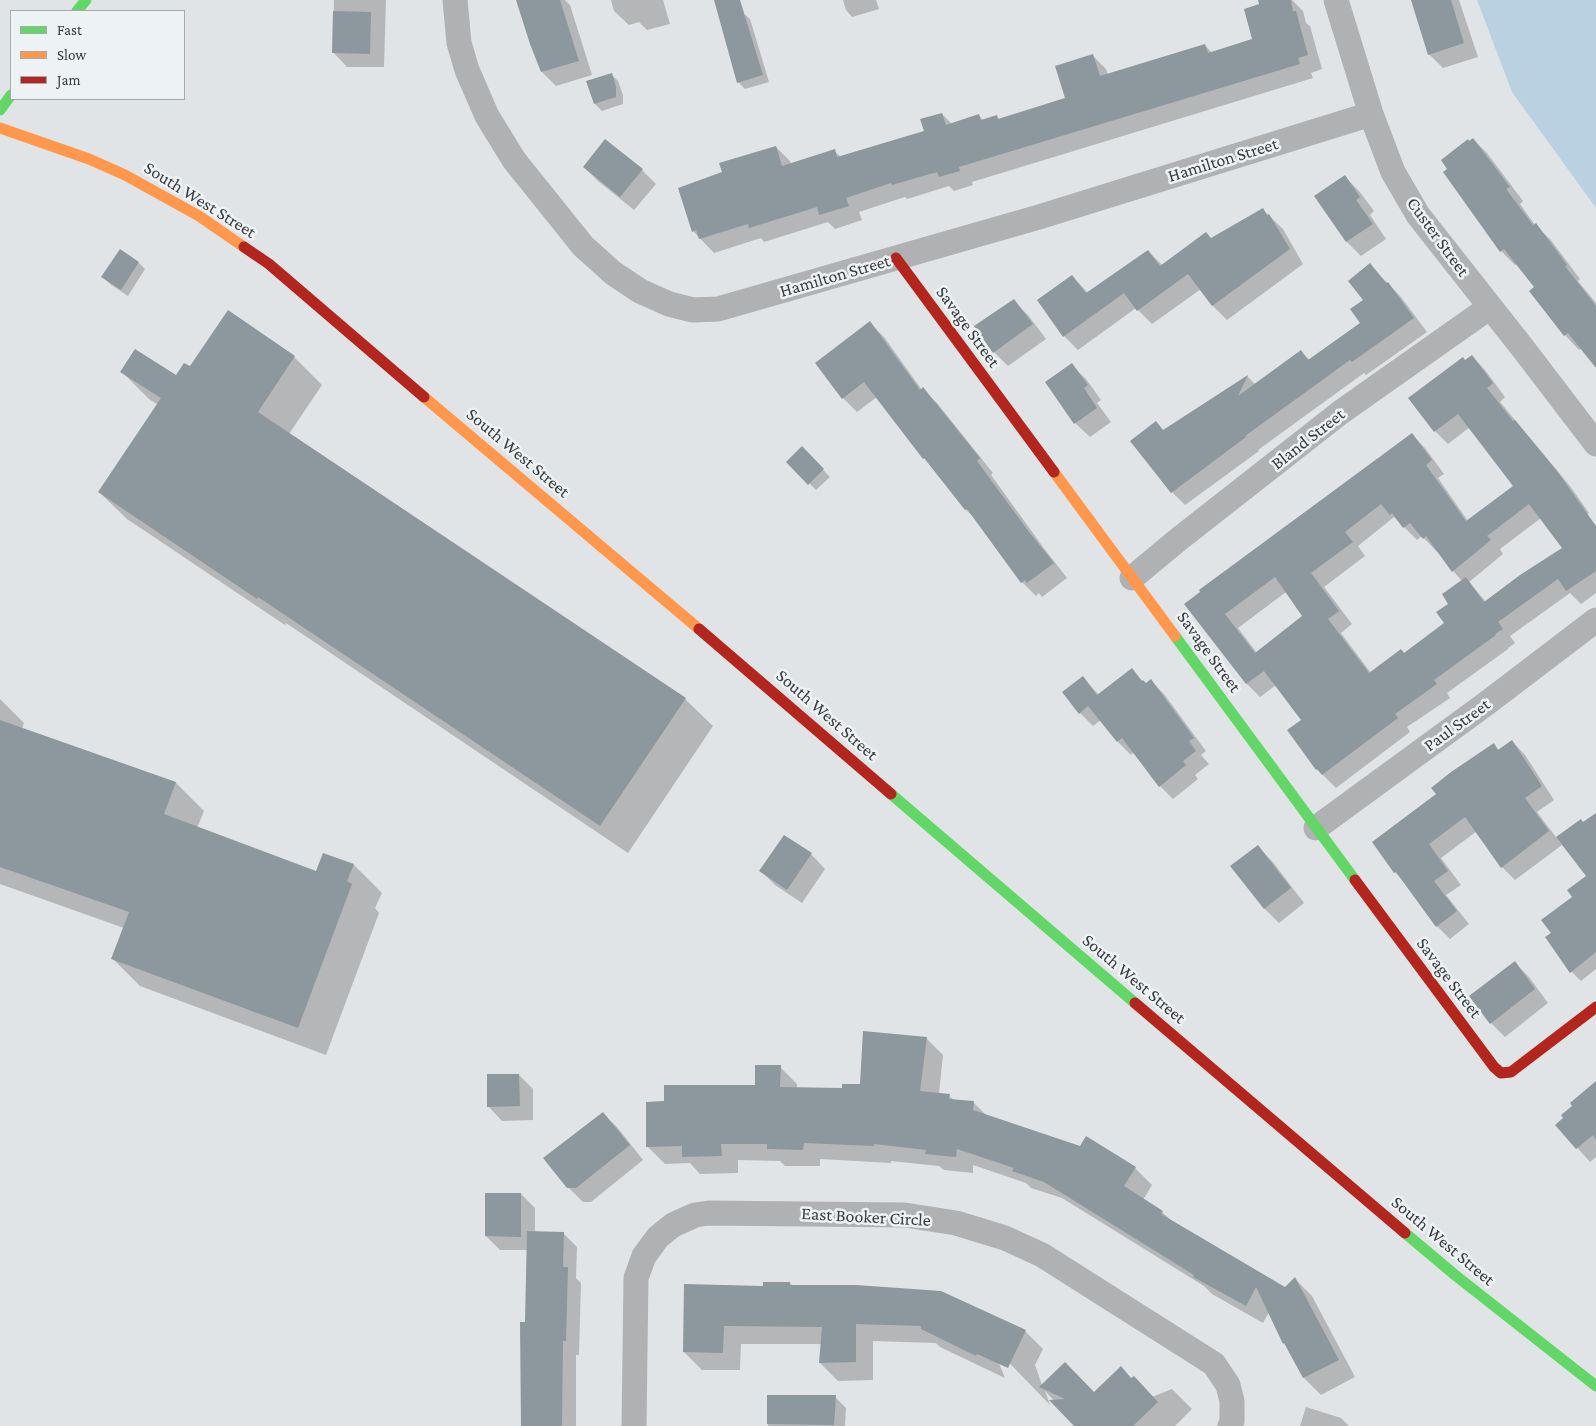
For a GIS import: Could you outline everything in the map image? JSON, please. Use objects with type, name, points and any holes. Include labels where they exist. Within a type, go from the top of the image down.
[{"type":"street","points":[[78,10],[86,0]]},
{"type":"street","name":"Hamilton Street","points":[[454,0],[459,43],[467,70],[487,116],[514,160],[583,246],[613,273],[640,291],[669,304],[693,310],[718,309],[1039,217],[1371,114]]},
{"type":"street","name":"Custer Street","points":[[1336,0],[1371,114],[1393,172],[1418,216],[1596,444]]},
{"type":"street","points":[[0,110],[10,96]]},
{"type":"street","name":"South West Street","points":[[0,128],[88,159],[125,175],[199,216],[269,264],[376,357],[639,577],[1448,1270],[1596,1386]]},
{"type":"street","name":"Savage Street","points":[[896,258],[1494,1067],[1501,1073],[1512,1072],[1596,1007]]},
{"type":"street","name":"Bland Street","points":[[1132,578],[1341,412],[1490,307]]},
{"type":"street","name":"Paul Street","points":[[1316,828],[1487,703],[1596,620]]},
{"type":"street","name":"East Booker Circle","points":[[634,1426],[636,1278],[641,1263],[658,1236],[673,1225],[695,1216],[709,1213],[905,1215],[956,1223],[1005,1238],[1042,1255],[1214,1364],[1228,1385],[1232,1401],[1232,1421],[1230,1426]]},
{"type":"shaded area","points":[[1477,0],[1596,0],[1596,208],[1512,92]]},
{"type":"building","points":[[516,0],[560,0],[579,61],[541,72]]},
{"type":"building","points":[[714,0],[740,0],[763,75],[737,83]]},
{"type":"building","points":[[1258,0],[1291,0],[1293,11],[1296,11],[1308,55],[1298,58],[1300,64],[959,167],[960,171],[939,177],[937,172],[892,185],[891,183],[846,198],[849,206],[819,215],[817,207],[749,228],[748,224],[699,239],[696,230],[692,232],[678,188],[722,172],[719,163],[776,146],[782,166],[835,149],[837,157],[924,131],[920,119],[942,113],[946,125],[979,114],[981,120],[997,115],[998,119],[1065,98],[1055,66],[1093,54],[1100,76],[1205,44],[1208,53],[1252,39],[1244,9],[1259,4]]},
{"type":"building","points":[[1411,0],[1451,0],[1464,43],[1428,55]]},
{"type":"building","points":[[333,11],[371,12],[370,54],[332,53]]},
{"type":"building","points":[[612,73],[616,87],[616,97],[594,104],[586,81]]},
{"type":"building","points":[[1473,138],[1510,187],[1506,189],[1533,225],[1536,223],[1567,265],[1565,266],[1596,306],[1596,368],[1568,333],[1564,336],[1529,291],[1534,287],[1504,249],[1500,252],[1443,172],[1447,169],[1441,160],[1468,139],[1469,141]]},
{"type":"building","points":[[605,139],[643,169],[620,197],[583,167]]},
{"type":"building","points":[[1345,175],[1360,197],[1356,200],[1373,224],[1346,242],[1314,196]]},
{"type":"building","points":[[1263,208],[1267,215],[1269,214],[1290,249],[1212,306],[1188,274],[1137,311],[1124,293],[1063,337],[1037,300],[1072,275],[1086,293],[1148,250],[1160,266],[1206,232],[1211,238]]},
{"type":"building","points":[[120,249],[139,262],[121,290],[101,277]]},
{"type":"building","points":[[1370,263],[1386,283],[1388,282],[1414,318],[1352,362],[1350,360],[1245,436],[1171,493],[1130,441],[1156,421],[1163,430],[1248,375],[1238,396],[1301,350],[1308,360],[1360,323],[1350,309],[1363,300],[1348,281]]},
{"type":"building","points":[[1014,299],[1033,324],[993,353],[974,326]]},
{"type":"building","points":[[228,310],[295,356],[258,412],[686,698],[600,826],[98,492],[161,398],[120,372],[135,349],[176,375],[184,363],[190,366]]},
{"type":"building","points":[[870,321],[920,390],[923,387],[980,458],[977,461],[1054,563],[1027,583],[1025,580],[1021,583],[967,509],[965,510],[923,459],[864,382],[842,399],[815,363]]},
{"type":"building","points":[[1472,355],[1493,383],[1487,388],[1557,471],[1596,526],[1596,571],[1566,591],[1558,579],[1498,622],[1503,629],[1434,680],[1437,684],[1395,714],[1398,718],[1322,775],[1316,770],[1287,730],[1301,720],[1264,671],[1246,684],[1184,604],[1200,592],[1199,590],[1412,433],[1432,460],[1426,465],[1466,521],[1513,486],[1458,414],[1434,432],[1408,398],[1463,357],[1465,360]],"holes":[[[1381,504],[1390,515],[1392,513],[1403,528],[1410,523],[1423,539],[1426,536],[1452,572],[1491,540],[1487,536],[1529,504],[1562,548],[1520,575],[1484,602],[1466,577],[1442,594],[1448,604],[1436,612],[1444,623],[1404,653],[1401,649],[1369,673],[1328,619],[1339,611],[1311,573],[1353,542],[1345,532]],[[1275,577],[1302,616],[1255,653],[1225,614]]]},
{"type":"building","points":[[1072,363],[1088,385],[1084,388],[1097,408],[1074,424],[1045,382]]},
{"type":"building","points":[[802,446],[824,469],[808,485],[786,462]]},
{"type":"building","points":[[1132,668],[1142,681],[1146,683],[1151,679],[1194,738],[1189,741],[1196,751],[1183,761],[1186,765],[1159,787],[1122,738],[1117,742],[1088,706],[1079,714],[1062,692],[1083,676],[1097,695]]},
{"type":"building","points":[[0,720],[176,782],[164,814],[316,871],[323,853],[354,864],[347,881],[352,884],[298,1028],[111,959],[129,912],[0,867]]},
{"type":"building","points":[[1512,740],[1542,786],[1525,798],[1549,831],[1501,868],[1465,817],[1429,844],[1448,871],[1434,881],[1457,911],[1436,927],[1372,842],[1436,794],[1431,788],[1451,772],[1494,743],[1498,750]]},
{"type":"building","points":[[1596,813],[1596,952],[1570,973],[1545,937],[1551,933],[1541,920],[1572,897],[1567,890],[1586,876],[1556,837],[1581,819],[1583,822]]},
{"type":"building","points":[[784,835],[812,853],[787,890],[759,871]]},
{"type":"building","points":[[1258,845],[1291,888],[1264,909],[1230,866]]},
{"type":"building","points":[[1515,961],[1535,989],[1490,1024],[1469,996]]},
{"type":"building","points":[[863,1031],[927,1037],[920,1091],[950,1094],[949,1099],[974,1101],[973,1110],[1080,1146],[1086,1136],[1136,1167],[1124,1186],[1163,1211],[1161,1214],[1285,1287],[1295,1277],[1339,1360],[1303,1378],[1283,1344],[1256,1287],[1246,1306],[1193,1277],[1194,1275],[1044,1182],[1012,1171],[1014,1168],[957,1149],[956,1157],[925,1154],[926,1150],[874,1144],[874,1146],[804,1143],[803,1150],[767,1149],[767,1144],[721,1144],[722,1156],[682,1157],[682,1146],[646,1147],[646,1102],[664,1101],[664,1085],[755,1085],[755,1065],[781,1065],[780,1087],[842,1088],[842,1084],[860,1084]]},
{"type":"building","points":[[487,1074],[519,1074],[520,1106],[487,1107]]},
{"type":"building","points":[[1596,1081],[1596,1140],[1593,1135],[1576,1149],[1555,1125],[1563,1118],[1561,1115],[1572,1106],[1570,1103]]},
{"type":"building","points":[[603,1112],[630,1145],[576,1188],[567,1188],[543,1158]]},
{"type":"building","points":[[485,1193],[521,1193],[521,1237],[485,1236]]},
{"type":"building","points":[[527,1231],[564,1232],[563,1267],[568,1267],[566,1341],[563,1341],[562,1426],[521,1426],[520,1322],[525,1322]]},
{"type":"building","points":[[763,1282],[790,1282],[790,1285],[856,1285],[941,1291],[1026,1330],[1008,1368],[977,1354],[976,1356],[921,1329],[921,1326],[856,1324],[856,1362],[819,1363],[822,1327],[724,1326],[723,1353],[683,1352],[684,1284],[763,1286]]},
{"type":"building","points":[[1065,1362],[1094,1392],[1121,1366],[1131,1378],[1134,1376],[1158,1402],[1133,1426],[1074,1426],[1049,1400],[1065,1399],[1039,1387]]},
{"type":"building","points":[[767,1395],[836,1395],[834,1425],[767,1424]]},
{"type":"traffic: fast","points":[[78,10],[86,0]]},
{"type":"traffic: fast","points":[[0,110],[10,96]]},
{"type":"traffic: fast","points":[[1175,636],[1355,880]]},
{"type":"traffic: fast","points":[[891,794],[1135,1003]]},
{"type":"traffic: fast","points":[[1405,1233],[1455,1275],[1596,1386]]},
{"type":"traffic: slow","points":[[0,128],[89,159],[125,175],[199,216],[244,247]]},
{"type":"traffic: slow","points":[[424,397],[699,629]]},
{"type":"traffic: slow","points":[[1054,472],[1175,636]]},
{"type":"traffic: jam","points":[[244,247],[269,264],[424,397]]},
{"type":"traffic: jam","points":[[896,258],[1054,472]]},
{"type":"traffic: jam","points":[[699,629],[891,794]]},
{"type":"traffic: jam","points":[[1355,880],[1494,1067],[1501,1073],[1511,1072],[1596,1007]]},
{"type":"traffic: jam","points":[[1135,1003],[1405,1233]]}]
